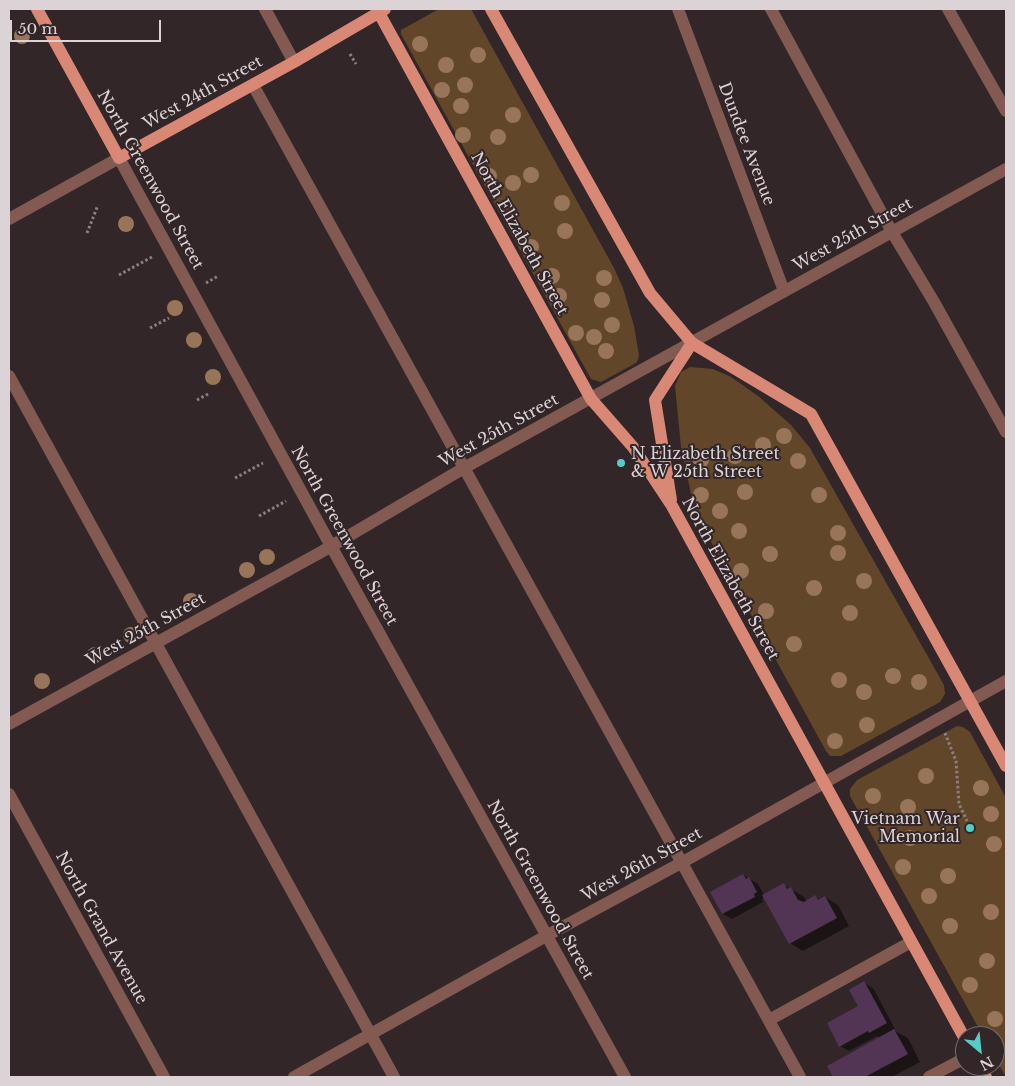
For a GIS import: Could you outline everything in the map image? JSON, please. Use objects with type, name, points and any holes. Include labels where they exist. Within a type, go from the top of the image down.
[{"type":"main road","name":"North Greenwood Street","points":[[37,9],[119,158]]},
{"type":"main road","points":[[491,9],[650,293],[692,343],[812,414],[1006,766]]},
{"type":"main road","name":"West 24th Street","points":[[119,158],[383,11]]},
{"type":"main road","name":"North Elizabeth Street","points":[[383,11],[591,399],[633,447],[672,506],[958,1026]]},
{"type":"main road","points":[[672,506],[655,400],[692,343]]},
{"type":"street","points":[[265,9],[294,62]]},
{"type":"street","name":"Dundee Avenue","points":[[678,9],[784,291]]},
{"type":"street","points":[[771,9],[892,232],[934,302],[1006,432]]},
{"type":"street","points":[[948,9],[1006,111]]},
{"type":"street","points":[[253,85],[800,1077]]},
{"type":"street","name":"West 24th Street","points":[[9,219],[119,158]]},
{"type":"street","name":"North Greenwood Street","points":[[119,158],[625,1077]]},
{"type":"street","name":"West 25th Street","points":[[9,724],[331,546],[464,468],[1006,169]]},
{"type":"street","points":[[9,376],[394,1077]]},
{"type":"street","name":"West 26th Street","points":[[294,1077],[1006,681]]},
{"type":"street","name":"North Grand Avenue","points":[[9,794],[164,1077]]},
{"type":"street","points":[[769,1020],[911,942]]},
{"type":"street","points":[[929,1077],[955,1063]]},
{"type":"path","points":[[350,54],[356,64]]},
{"type":"path","points":[[88,232],[98,205]]},
{"type":"path","points":[[119,275],[152,257]]},
{"type":"path","points":[[206,283],[218,276]]},
{"type":"path","points":[[150,328],[169,318]]},
{"type":"path","points":[[197,400],[210,392]]},
{"type":"path","points":[[235,478],[263,463]]},
{"type":"path","points":[[259,516],[286,501]]},
{"type":"path","points":[[938,719],[956,761],[959,804],[966,821]]},
{"type":"shaded area","points":[[439,9],[471,9],[614,268],[623,288],[634,326],[639,355],[638,360],[636,363],[601,382],[591,379],[401,34],[401,30]]},
{"type":"shaded area","points":[[690,367],[713,369],[731,377],[758,396],[791,425],[810,448],[944,685],[945,694],[940,702],[841,756],[830,756],[826,751],[698,518],[681,447],[675,386],[681,372]]},
{"type":"shaded area","points":[[957,726],[963,727],[970,732],[1006,798],[1006,1077],[1005,1026],[977,1026],[850,796],[850,789],[857,780]]},
{"type":"building","points":[[743,874],[746,879],[749,877],[757,892],[754,894],[755,897],[722,914],[710,892]]},
{"type":"building","points":[[784,883],[787,889],[791,887],[798,900],[804,902],[815,895],[818,900],[825,896],[837,918],[789,944],[762,895]]},
{"type":"building","points":[[864,981],[887,1023],[839,1047],[827,1023],[858,1006],[849,990]]},
{"type":"building","points":[[894,1029],[908,1054],[865,1077],[833,1077],[827,1066]]},
{"type":"place","name":"N Elizabeth Street & W 25th Street","points":[[621,463]]},
{"type":"place","name":"Vietnam War Memorial","points":[[970,828]]}]
